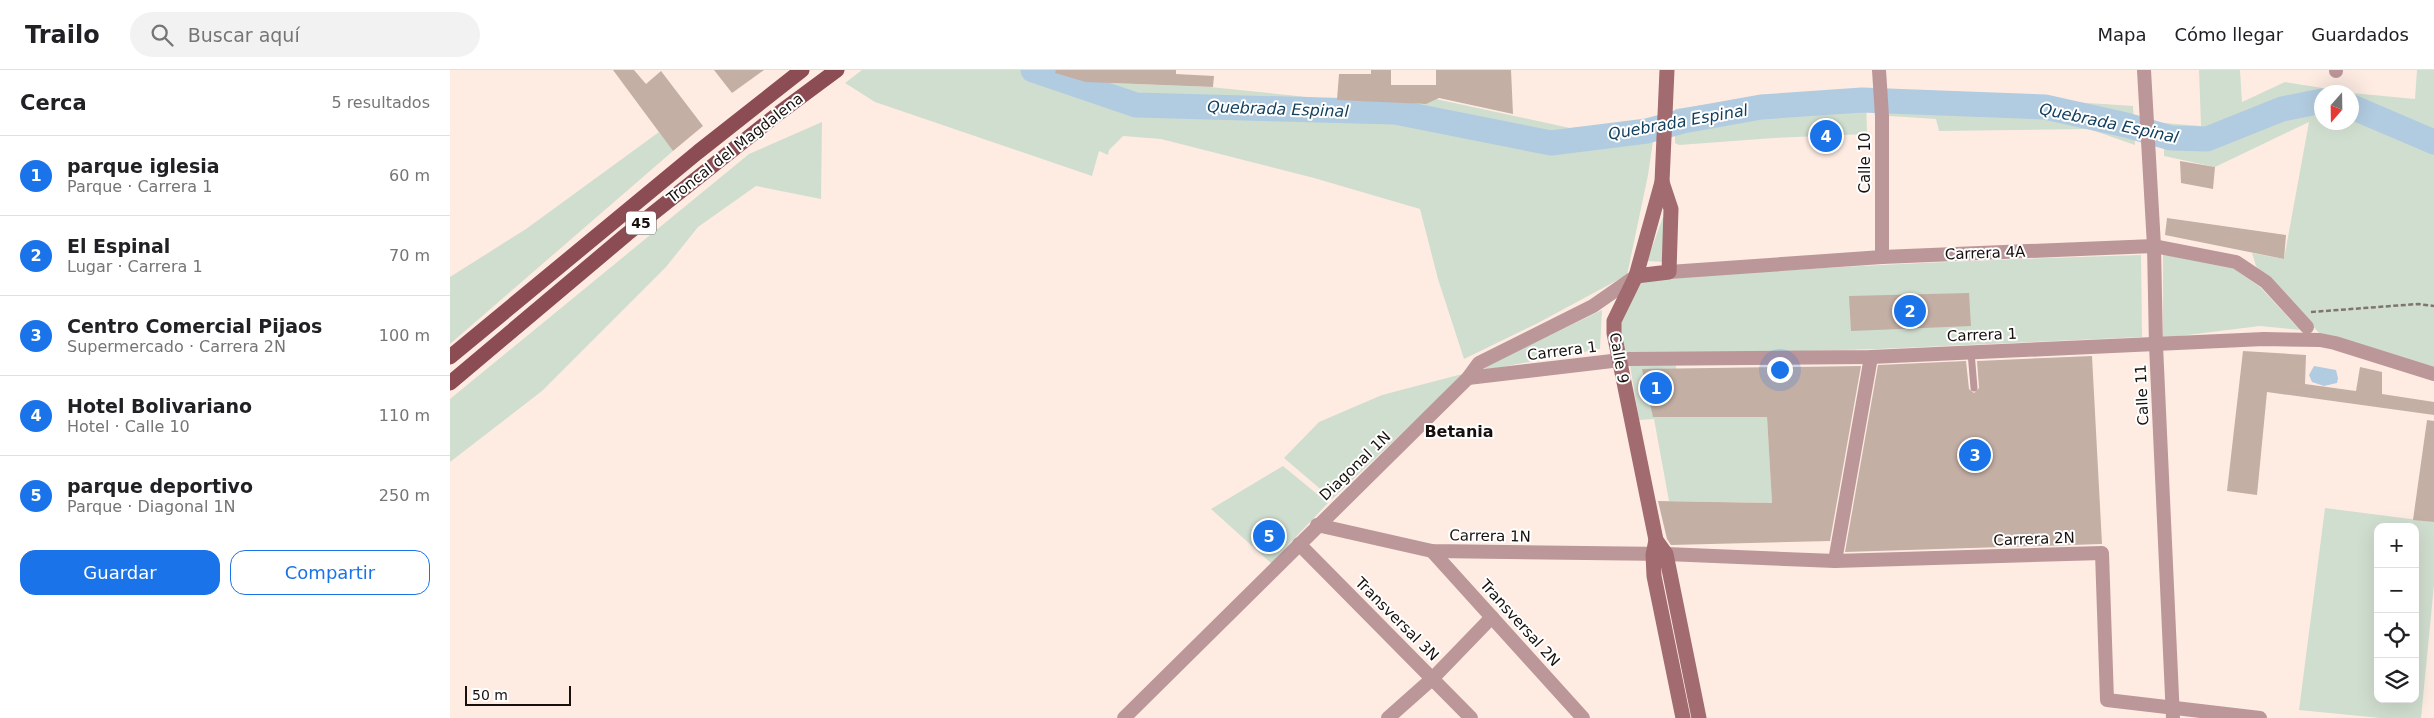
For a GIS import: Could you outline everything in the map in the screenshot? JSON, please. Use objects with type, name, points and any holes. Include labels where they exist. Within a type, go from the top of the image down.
[{"type":"main road","name":"Troncal del Magdalena","points":[[450,357],[698,152],[802,70]]},
{"type":"main road","name":"Troncal del Magdalena","points":[[450,382],[771,119],[837,70]]},
{"type":"main road","points":[[563,263],[575,278]]},
{"type":"street","name":"Calle 9","points":[[1667,70],[1662,182],[1636,276],[1618,308],[1614,321],[1619,361],[1659,555],[1699,718]]},
{"type":"street","name":"Calle 10","points":[[1879,70],[1882,116],[1882,257]]},
{"type":"street","name":"Calle 11","points":[[2144,70],[2154,246],[2156,346],[2173,713]]},
{"type":"street","name":"Calle 9","points":[[1662,182],[1670,210],[1669,272]]},
{"type":"street","name":"Carrera 4A","points":[[1636,276],[1882,257],[2154,246],[2236,262],[2252,270],[2266,282],[2307,327]]},
{"type":"street","name":"Diagonal 1N","points":[[1124,718],[1468,378],[1479,363],[1593,306],[1636,276]]},
{"type":"street","name":"Carrera 1","points":[[1468,378],[1619,361],[1675,358],[1871,356],[2156,346],[2264,339],[2320,340],[2335,343],[2434,374]]},
{"type":"street","points":[[1835,561],[1871,356]]},
{"type":"street","name":"Carrera 1N","points":[[1318,525],[1432,551],[1659,555]]},
{"type":"street","name":"Transversal 3N","points":[[1299,544],[1472,718]]},
{"type":"street","name":"Transversal 2N","points":[[1432,551],[1584,718]]},
{"type":"street","name":"Carrera 2N","points":[[1659,555],[1835,561],[2102,553],[2107,700],[2173,713],[2260,718]]},
{"type":"street","name":"Calle 9","points":[[1659,555],[1654,576],[1683,718]]},
{"type":"street","points":[[1388,718],[1433,678],[1492,617]]},
{"type":"lane","points":[[1970,352],[1974,388]]},
{"type":"path","points":[[2294,313],[2418,304],[2434,306]]},
{"type":"green space","points":[[862,70],[1043,70],[1086,82],[1210,87],[1337,100],[1422,104],[1422,96],[1570,128],[1656,121],[1648,175],[1627,275],[1536,324],[1464,359],[1438,279],[1420,209],[1314,178],[1161,139],[1123,136],[1109,150],[1108,155],[1099,151],[1092,176],[875,102],[845,83]]},
{"type":"green space","points":[[2199,70],[2240,70],[2242,102],[2285,82],[2314,87],[2314,130],[2359,130],[2359,94],[2415,99],[2417,70],[2434,70],[2434,369],[2321,335],[2256,266],[2252,253],[2284,259],[2309,122],[2215,167],[2164,156],[2164,123],[2201,126]]},
{"type":"green space","points":[[1888,95],[2133,106],[2135,145],[2089,129],[1939,131],[1936,119],[1889,116]]},
{"type":"green space","points":[[1866,96],[1867,134],[1679,145],[1675,143],[1675,109],[1752,98],[1787,100]]},
{"type":"green space","points":[[822,122],[821,199],[756,186],[698,227],[666,267],[542,391],[450,462],[450,399],[749,154]]},
{"type":"green space","points":[[659,132],[673,151],[450,344],[450,277],[526,229]]},
{"type":"green space","points":[[1663,217],[1666,218],[1666,262],[1647,261]]},
{"type":"green space","points":[[2163,253],[2233,268],[2260,287],[2300,330],[2260,326],[2163,338]]},
{"type":"green space","points":[[2141,255],[2142,337],[1878,349],[1622,356],[1620,320],[1638,281],[1889,265]]},
{"type":"green space","points":[[1602,310],[1600,349],[1485,370],[1484,367]]},
{"type":"green space","points":[[1675,358],[1681,417],[1767,417],[1772,503],[1669,501],[1654,419],[1639,420],[1629,359]]},
{"type":"green space","points":[[1466,373],[1332,499],[1284,458],[1319,422],[1382,395]]},
{"type":"green space","points":[[1283,466],[1328,503],[1271,563],[1211,509]]},
{"type":"green space","points":[[2325,508],[2434,522],[2434,585],[2421,718],[2380,718],[2299,710]]},
{"type":"water","points":[[2314,366],[2336,370],[2337,383],[2324,386],[2312,382],[2309,375]]},
{"type":"building","points":[[613,70],[634,70],[646,84],[661,71],[703,126],[673,151]]},
{"type":"building","points":[[714,70],[764,70],[732,93]]},
{"type":"building","points":[[1056,70],[1176,70],[1176,74],[1214,76],[1213,87],[1086,82],[1055,73]]},
{"type":"building","points":[[1371,70],[1391,70],[1391,85],[1436,85],[1436,70],[1511,70],[1513,114],[1439,98],[1426,104],[1337,100],[1339,74],[1371,74]]},
{"type":"building","points":[[2180,161],[2215,167],[2213,189],[2181,183]]},
{"type":"building","points":[[2167,218],[2286,235],[2284,259],[2165,235]]},
{"type":"building","points":[[1969,293],[1971,326],[1851,331],[1849,296]]},
{"type":"building","points":[[2243,351],[2306,355],[2305,384],[2356,391],[2360,367],[2382,372],[2382,394],[2434,402],[2434,415],[2267,392],[2257,495],[2227,491]]},
{"type":"building","points":[[2092,356],[2102,544],[1845,552],[1878,365],[1966,361],[1969,389],[1974,393],[1979,388],[1977,361]]},
{"type":"building","points":[[1861,366],[1830,541],[1671,545],[1667,539],[1658,501],[1772,503],[1767,417],[1653,417],[1642,369]]},
{"type":"building","points":[[2427,420],[2434,421],[2434,522],[2413,520]]},
{"type":"waterway","name":"Quebrada Espinal","points":[[1033,70],[1136,105],[1395,112],[1551,143],[1647,131],[1683,121],[1761,107],[1862,100],[2045,107],[2126,125],[2171,138],[2207,139],[2282,109],[2314,103]]},
{"type":"waterway","name":"Quebrada Espinal","points":[[2359,110],[2434,142]]},
{"type":"place","name":"Hotel Bolivariano","points":[[1826,136]]},
{"type":"place","name":"El Espinal","points":[[1910,311]]},
{"type":"place","name":"parque iglesia","points":[[1656,388]]},
{"type":"place","name":"Centro Comercial Pijaos","points":[[1975,455]]},
{"type":"place","name":"parque deportivo","points":[[1269,536]]},
{"type":"district","name":"Betania","points":[[1459,431]]}]
